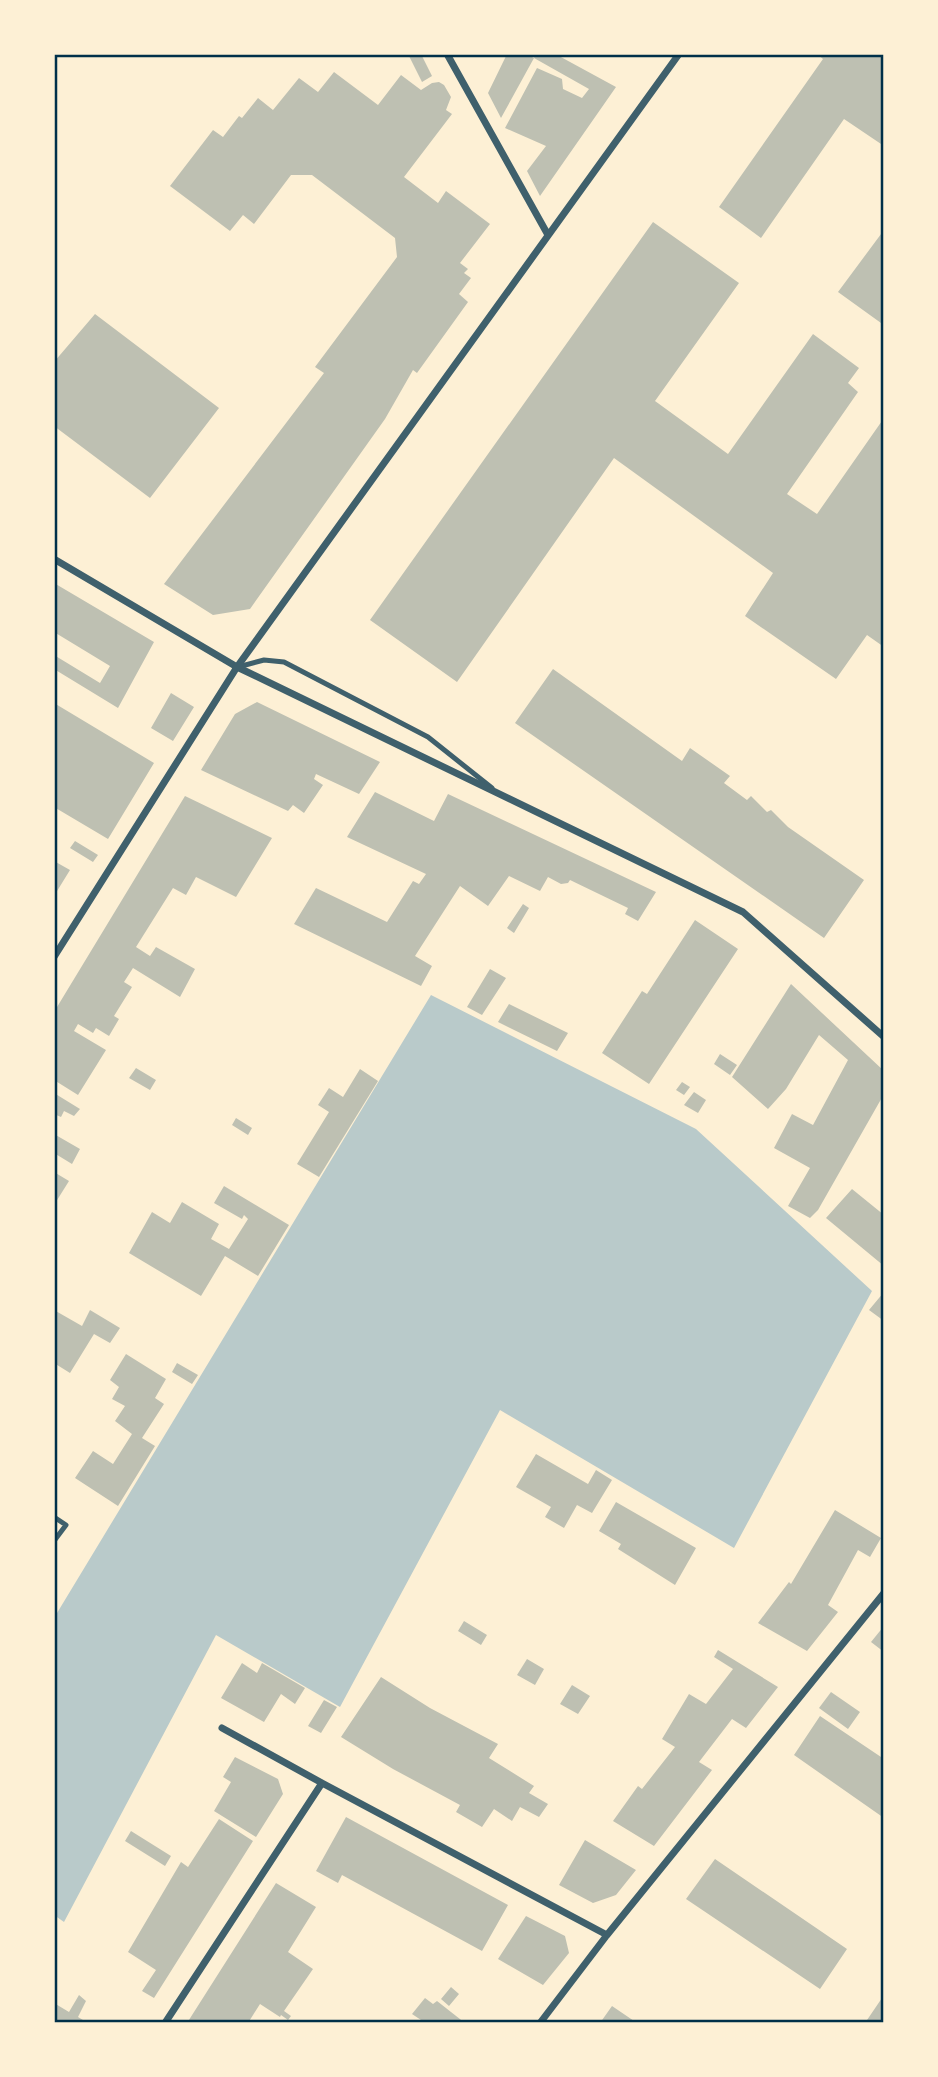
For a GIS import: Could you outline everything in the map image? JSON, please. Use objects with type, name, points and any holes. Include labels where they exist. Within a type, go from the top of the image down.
[{"type":"street","points":[[447,54],[548,235]]},
{"type":"street","points":[[54,957],[237,667],[679,54]]},
{"type":"street","points":[[54,559],[237,667],[743,912],[884,1037]]},
{"type":"street","points":[[540,2023],[607,1935],[884,1593]]},
{"type":"street","points":[[222,1727],[607,1935]]},
{"type":"street","points":[[165,2023],[322,1783]]},
{"type":"lane","points":[[237,667],[264,660],[284,662],[428,737],[502,796]]},
{"type":"lane","points":[[54,1517],[66,1525],[54,1541]]},
{"type":"shaded area","points":[[431,995],[696,1129],[872,1291],[734,1548],[500,1410],[340,1707],[216,1635],[64,1922],[54,1915],[54,1618]]},
{"type":"building","points":[[421,54],[432,76],[422,82],[409,56]]},
{"type":"building","points":[[507,54],[526,54],[534,58],[501,118],[488,93]]},
{"type":"building","points":[[536,54],[560,54],[559,56],[616,87],[540,196],[527,171],[546,146],[505,128],[537,68],[562,79],[563,89],[582,98],[589,89],[534,58]]},
{"type":"building","points":[[817,54],[884,54],[884,146],[844,119],[761,238],[719,207],[823,59]]},
{"type":"building","points":[[334,72],[378,105],[401,75],[421,90],[432,83],[439,82],[444,85],[451,97],[446,110],[452,114],[404,177],[438,203],[446,191],[490,224],[460,263],[468,269],[464,273],[471,278],[459,294],[468,302],[417,373],[413,370],[385,419],[250,609],[213,615],[164,584],[324,373],[315,367],[397,257],[395,238],[312,175],[291,175],[254,224],[243,215],[230,231],[170,186],[213,130],[223,137],[239,116],[242,118],[258,98],[273,110],[299,78],[318,92]]},
{"type":"building","points":[[653,222],[739,283],[655,401],[728,454],[813,334],[859,368],[848,383],[858,392],[787,494],[817,514],[884,418],[884,647],[867,635],[836,679],[745,616],[773,573],[614,458],[457,682],[370,620]]},
{"type":"building","points":[[884,230],[884,319],[881,323],[838,292]]},
{"type":"building","points":[[95,314],[219,408],[150,498],[54,426],[54,362]]},
{"type":"building","points":[[54,583],[154,642],[118,708],[54,669],[54,655],[100,683],[110,666],[54,632],[57,623],[54,622]]},
{"type":"building","points":[[553,669],[682,761],[690,748],[730,776],[724,783],[747,800],[751,796],[767,812],[771,810],[788,827],[864,880],[824,938],[515,723]]},
{"type":"building","points":[[171,693],[194,707],[173,741],[151,728]]},
{"type":"building","points":[[257,702],[380,762],[359,794],[316,774],[314,779],[323,785],[304,813],[293,805],[288,811],[201,770],[235,714]]},
{"type":"building","points":[[54,703],[154,763],[108,839],[54,807]]},
{"type":"building","points":[[375,792],[434,821],[448,794],[656,892],[638,921],[625,914],[628,908],[570,880],[561,884],[548,877],[540,891],[509,876],[488,906],[460,886],[415,956],[432,966],[421,986],[294,924],[316,888],[387,922],[413,881],[419,884],[426,874],[347,837]]},
{"type":"building","points":[[185,796],[272,838],[236,897],[196,877],[186,895],[173,888],[136,947],[150,956],[156,947],[195,969],[180,997],[133,968],[124,982],[132,987],[114,1016],[119,1019],[109,1036],[96,1028],[93,1033],[78,1024],[74,1031],[106,1050],[78,1095],[54,1080],[54,1012]]},
{"type":"building","points":[[75,841],[98,855],[93,862],[70,848]]},
{"type":"building","points":[[54,861],[70,870],[54,896]]},
{"type":"building","points":[[523,904],[529,908],[514,933],[507,928]]},
{"type":"building","points":[[695,920],[738,949],[649,1084],[602,1053],[642,991],[647,994]]},
{"type":"building","points":[[490,969],[506,978],[482,1015],[467,1007]]},
{"type":"building","points":[[791,984],[884,1071],[884,1094],[818,1210],[810,1218],[788,1206],[810,1168],[774,1148],[792,1114],[813,1125],[848,1060],[819,1035],[786,1089],[768,1109],[732,1077]]},
{"type":"building","points":[[509,1004],[568,1033],[557,1051],[498,1022]]},
{"type":"building","points":[[720,1054],[737,1065],[730,1075],[714,1064]]},
{"type":"building","points":[[136,1068],[156,1080],[150,1090],[129,1078]]},
{"type":"building","points":[[360,1069],[378,1081],[319,1177],[297,1164],[329,1112],[318,1105],[329,1088],[343,1097]]},
{"type":"building","points":[[682,1082],[690,1087],[684,1095],[676,1090]]},
{"type":"building","points":[[694,1092],[706,1100],[698,1113],[684,1105]]},
{"type":"building","points":[[54,1093],[80,1109],[74,1116],[64,1111],[61,1117],[54,1114]]},
{"type":"building","points":[[236,1118],[252,1128],[248,1135],[232,1125]]},
{"type":"building","points":[[54,1134],[80,1149],[72,1164],[54,1153]]},
{"type":"building","points":[[54,1172],[69,1181],[54,1205]]},
{"type":"building","points":[[224,1186],[289,1225],[258,1276],[225,1256],[201,1296],[129,1253],[152,1212],[170,1223],[182,1202],[219,1224],[211,1239],[229,1249],[248,1219],[244,1215],[242,1219],[214,1203]]},
{"type":"building","points":[[852,1189],[884,1215],[884,1266],[826,1218]]},
{"type":"building","points":[[884,1292],[884,1321],[869,1310]]},
{"type":"building","points":[[54,1310],[82,1326],[90,1310],[120,1328],[110,1343],[94,1334],[70,1373],[54,1363]]},
{"type":"building","points":[[126,1354],[166,1379],[155,1398],[164,1404],[142,1438],[155,1446],[118,1506],[75,1478],[93,1451],[113,1464],[132,1434],[115,1421],[125,1406],[112,1399],[119,1387],[110,1380]]},
{"type":"building","points":[[177,1363],[198,1375],[192,1384],[172,1372]]},
{"type":"building","points":[[536,1454],[588,1484],[596,1470],[612,1480],[592,1513],[577,1505],[564,1528],[545,1517],[551,1507],[516,1487]]},
{"type":"building","points":[[616,1502],[696,1548],[675,1585],[618,1549],[621,1544],[599,1531]]},
{"type":"building","points":[[835,1510],[881,1538],[870,1557],[858,1550],[828,1605],[838,1612],[807,1651],[758,1623],[789,1582],[791,1584]]},
{"type":"building","points":[[464,1621],[487,1635],[481,1645],[458,1631]]},
{"type":"building","points":[[884,1626],[884,1652],[871,1642]]},
{"type":"building","points":[[718,1650],[778,1687],[746,1728],[732,1719],[699,1762],[712,1770],[654,1846],[613,1821],[638,1786],[642,1789],[675,1747],[662,1739],[689,1694],[706,1704],[733,1669],[714,1657]]},
{"type":"building","points":[[527,1659],[544,1669],[535,1685],[517,1675]]},
{"type":"building","points":[[242,1663],[257,1673],[262,1663],[305,1688],[295,1704],[281,1694],[264,1722],[221,1698]]},
{"type":"building","points":[[381,1677],[430,1708],[498,1744],[489,1758],[534,1786],[529,1793],[548,1804],[539,1817],[520,1807],[512,1821],[494,1809],[482,1827],[456,1812],[460,1805],[341,1737]]},
{"type":"building","points":[[572,1685],[590,1696],[578,1714],[560,1704]]},
{"type":"building","points":[[831,1692],[860,1712],[848,1729],[819,1708]]},
{"type":"building","points":[[324,1700],[337,1707],[321,1733],[308,1726]]},
{"type":"building","points":[[820,1716],[884,1759],[884,1818],[794,1755]]},
{"type":"building","points":[[235,1757],[278,1779],[283,1794],[256,1837],[214,1811],[231,1782],[223,1777]]},
{"type":"building","points":[[346,1817],[508,1905],[482,1951],[342,1875],[338,1883],[316,1871]]},
{"type":"building","points":[[219,1819],[253,1841],[154,1998],[142,1991],[156,1970],[128,1952],[181,1862],[188,1867]]},
{"type":"building","points":[[131,1831],[171,1856],[165,1866],[125,1841]]},
{"type":"building","points":[[585,1840],[636,1870],[616,1895],[593,1903],[559,1885]]},
{"type":"building","points":[[715,1859],[847,1949],[820,1989],[686,1899]]},
{"type":"building","points":[[276,1883],[316,1907],[288,1952],[313,1969],[284,2011],[291,2016],[288,2020],[281,2015],[280,2017],[260,2004],[248,2023],[187,2023]]},
{"type":"building","points":[[526,1916],[565,1936],[569,1953],[543,1985],[498,1959]]},
{"type":"building","points":[[451,1987],[459,1994],[449,2006],[441,1999]]},
{"type":"building","points":[[79,1995],[86,2001],[78,2017],[88,2023],[54,2023],[54,2003],[69,2012]]},
{"type":"building","points":[[884,1995],[884,2023],[865,2023]]},
{"type":"building","points":[[425,1998],[433,2004],[437,2001],[465,2023],[419,2023],[421,2020],[412,2014]]},
{"type":"building","points":[[612,2006],[637,2023],[600,2023]]}]
